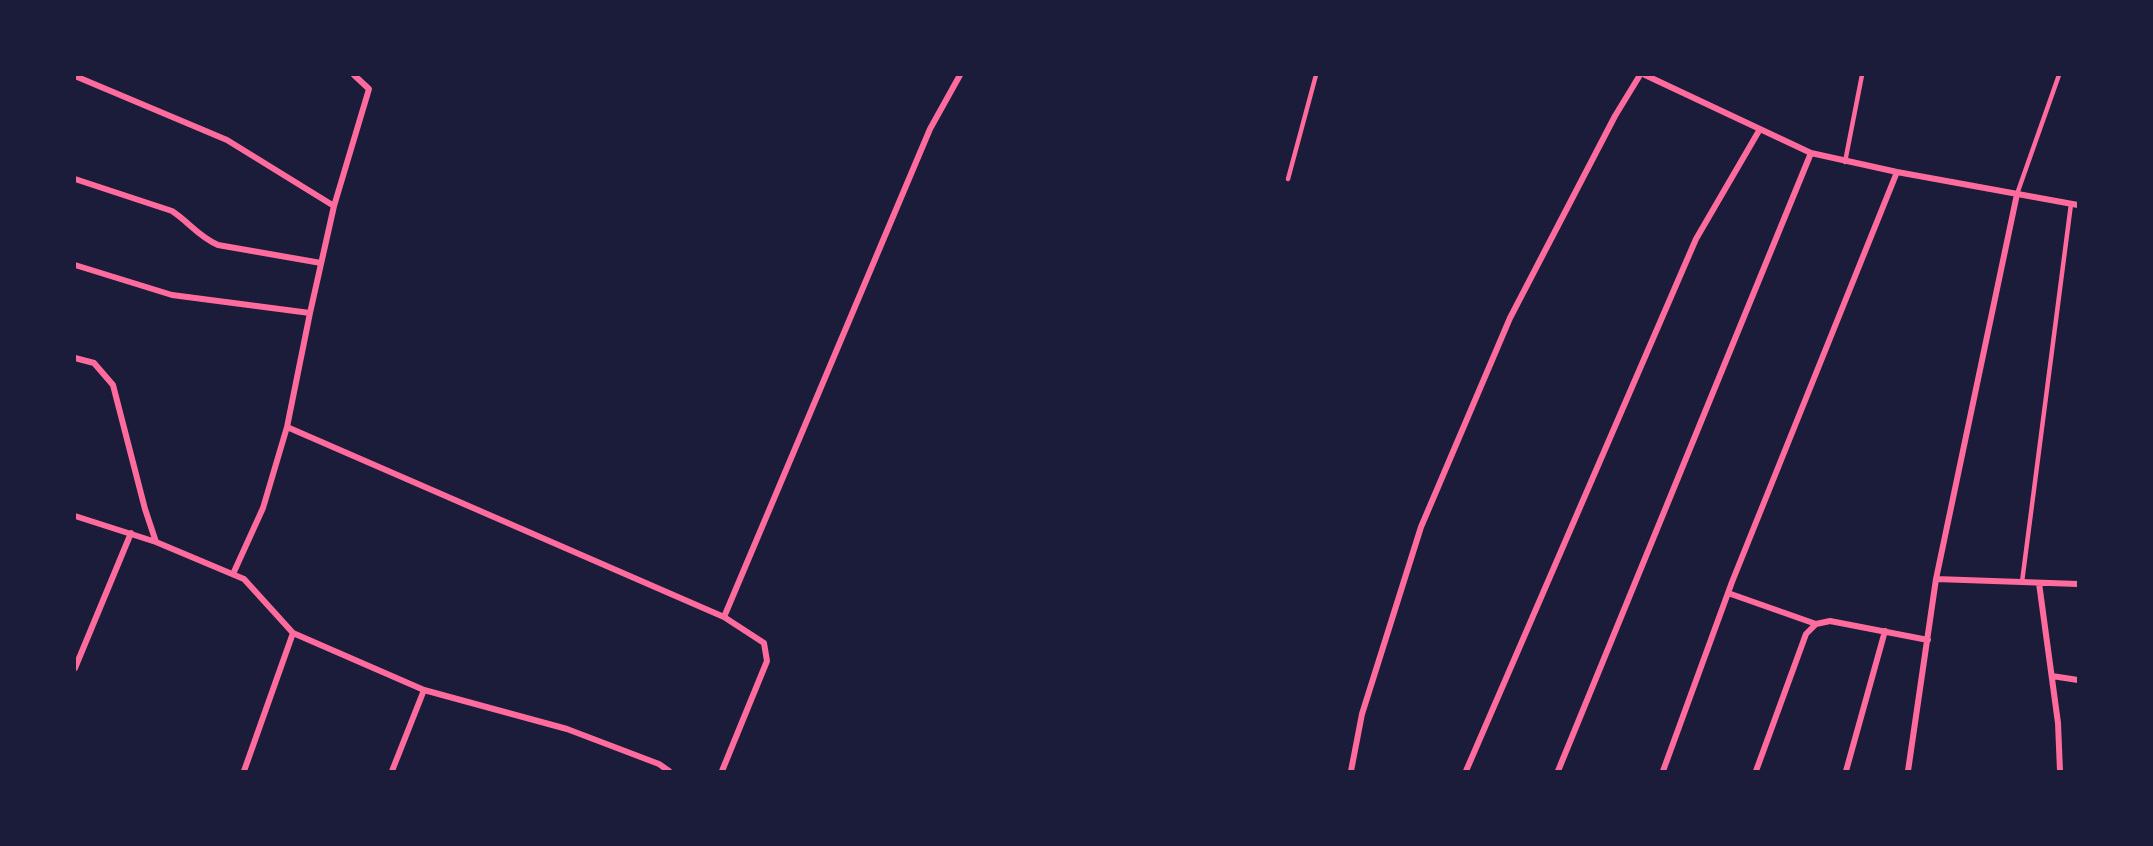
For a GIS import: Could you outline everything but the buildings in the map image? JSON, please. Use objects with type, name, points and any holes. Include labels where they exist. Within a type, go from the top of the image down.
[{"type":"street","points":[[233,574],[263,508],[287,427],[334,206],[369,89],[354,75]]},
{"type":"street","points":[[724,616],[930,129],[960,75]]},
{"type":"street","points":[[1351,771],[1362,714],[1421,527],[1510,318],[1615,116],[1640,75]]},
{"type":"street","points":[[1645,75],[1811,153],[1845,162],[2074,204]]},
{"type":"street","points":[[75,76],[227,140],[334,206]]},
{"type":"street","points":[[1466,771],[1696,239],[1760,129]]},
{"type":"street","points":[[1558,771],[1811,153]]},
{"type":"street","points":[[1663,771],[1728,594],[1897,172]]},
{"type":"street","points":[[75,179],[172,211],[184,219],[203,238],[218,245],[321,263]]},
{"type":"street","points":[[1908,771],[1936,579],[2017,194]]},
{"type":"street","points":[[75,265],[172,295],[310,313]]},
{"type":"street","points":[[75,358],[94,363],[113,385],[156,542]]},
{"type":"street","points":[[287,427],[724,616],[764,643],[767,661],[722,771]]},
{"type":"street","points":[[75,516],[156,542],[244,579],[293,633],[424,690],[567,729],[659,764],[669,771]]},
{"type":"street","points":[[75,668],[131,533]]},
{"type":"street","points":[[1936,579],[2078,584]]},
{"type":"street","points":[[2038,583],[2058,723],[2060,771]]},
{"type":"street","points":[[1728,594],[1816,624],[1830,621],[1928,640]]},
{"type":"street","points":[[1756,771],[1806,634],[1816,624]]},
{"type":"street","points":[[1846,771],[1885,631]]},
{"type":"street","points":[[244,771],[293,633]]},
{"type":"street","points":[[2052,676],[2078,680]]},
{"type":"street","points":[[392,771],[424,690]]},
{"type":"lane","points":[[1288,179],[1316,75]]},
{"type":"lane","points":[[1845,162],[1862,75]]},
{"type":"lane","points":[[2017,194],[2059,75]]},
{"type":"lane","points":[[2022,582],[2074,204]]}]
